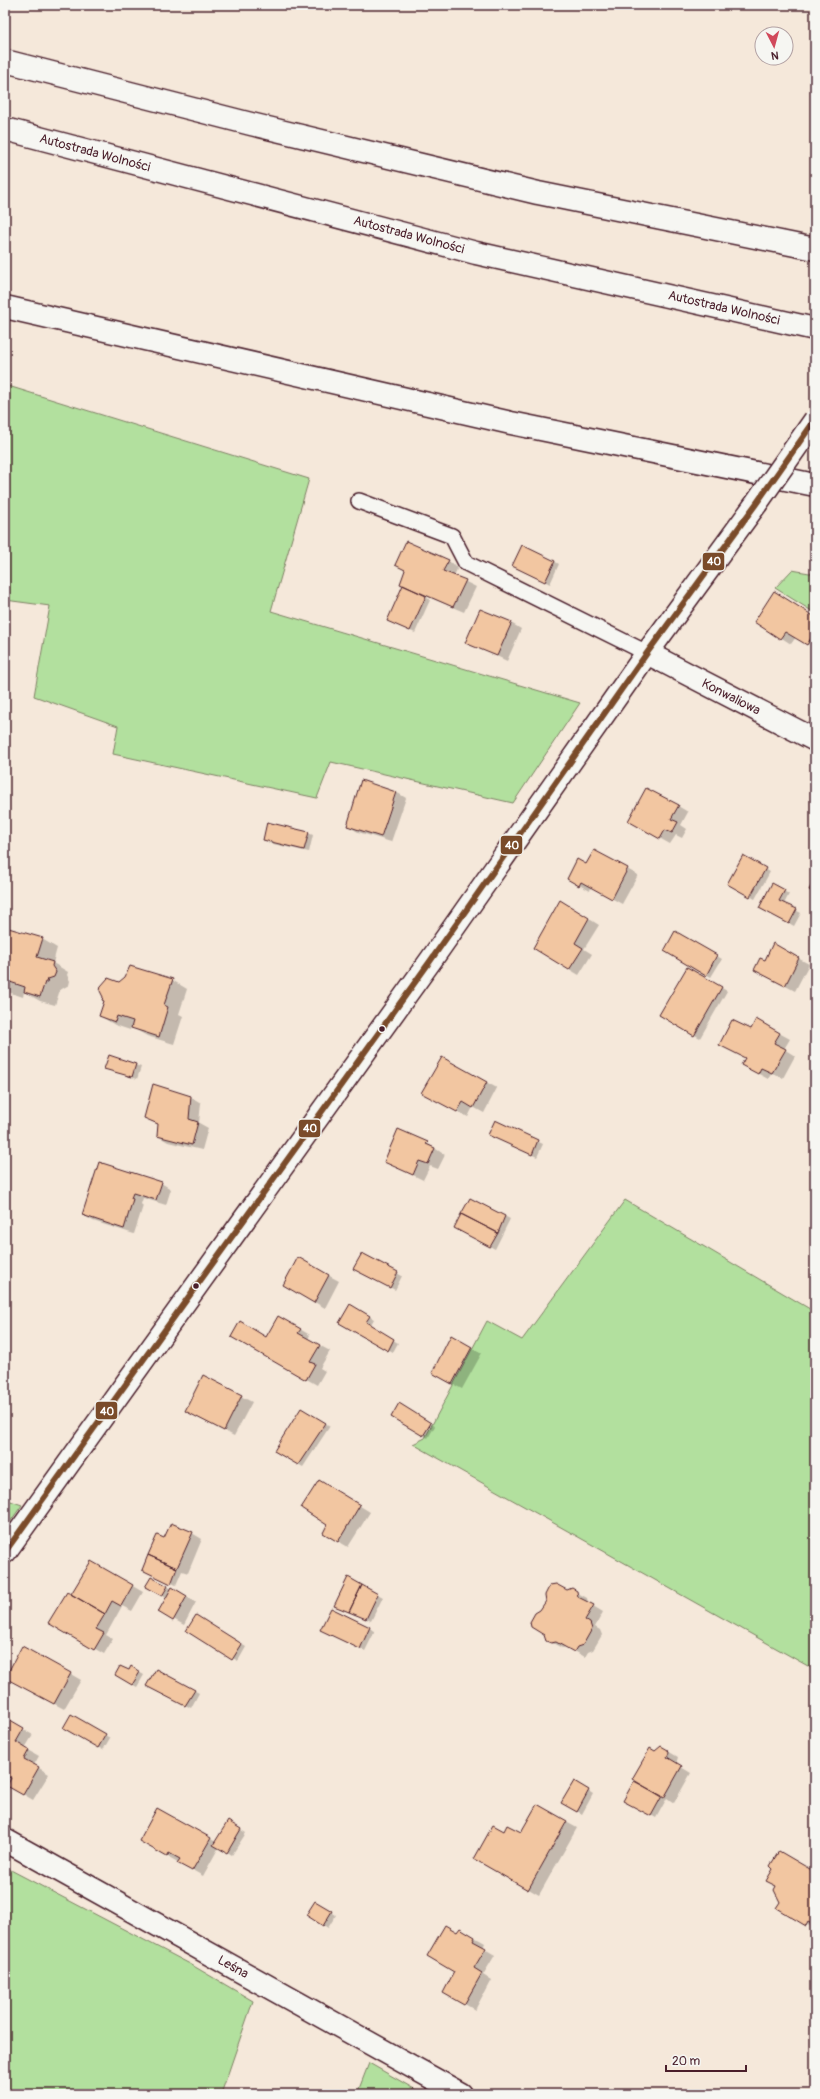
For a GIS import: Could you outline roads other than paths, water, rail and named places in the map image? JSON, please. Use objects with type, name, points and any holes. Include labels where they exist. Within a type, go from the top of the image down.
[{"type":"main road","points":[[5,61],[250,124],[538,193],[815,249]]},
{"type":"main road","name":"Autostrada Wolności","points":[[5,129],[476,253],[815,329]]},
{"type":"main road","points":[[5,307],[511,423],[815,485]]},
{"type":"main road","points":[[5,1552],[431,960],[647,653],[756,504],[815,420]]},
{"type":"main road","name":"Konwaliowa","points":[[647,653],[815,740]]},
{"type":"main road","name":"Leśna","points":[[5,1840],[461,2094]]},
{"type":"lane","points":[[359,501],[452,536],[466,563],[647,653]]}]
